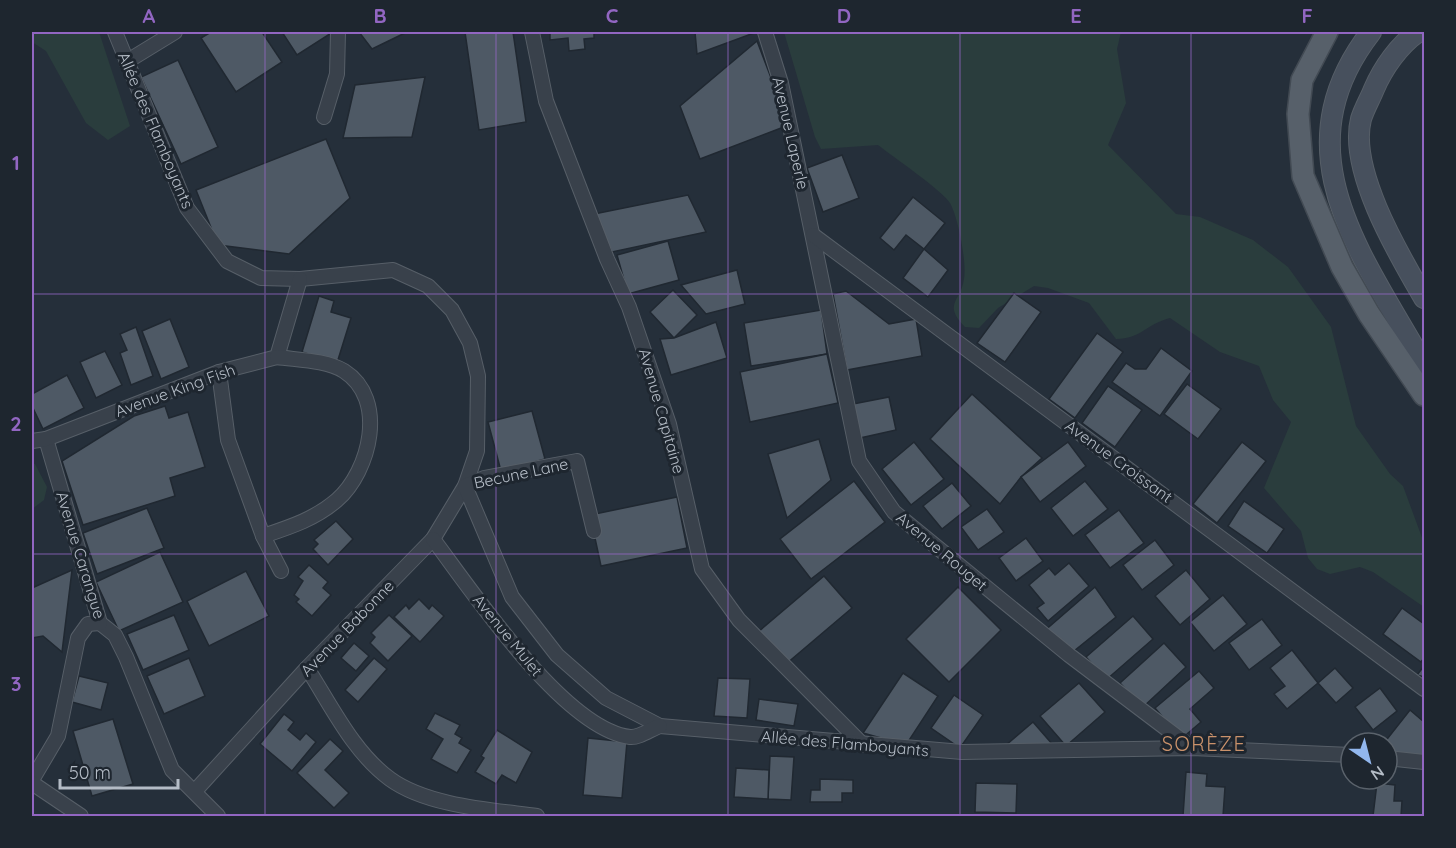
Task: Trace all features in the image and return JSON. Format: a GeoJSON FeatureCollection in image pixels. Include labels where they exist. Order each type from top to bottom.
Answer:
{"type":"FeatureCollection","features":[{"type":"Feature","properties":{"kind":"main road"},"geometry":{"type":"LineString","coordinates":[[1327,32],[1302,80],[1298,114],[1303,176],[1342,267],[1369,314],[1425,395]]}},
{"type":"Feature","properties":{"kind":"street","name":"Allée des Flamboyants"},"geometry":{"type":"LineString","coordinates":[[115,32],[187,208],[227,261],[261,278],[300,279],[393,270],[428,286],[452,310],[470,343],[478,376],[477,451]]}},
{"type":"Feature","properties":{"kind":"street"},"geometry":{"type":"LineString","coordinates":[[126,62],[175,32]]}},
{"type":"Feature","properties":{"kind":"street"},"geometry":{"type":"LineString","coordinates":[[324,117],[337,74],[338,32]]}},
{"type":"Feature","properties":{"kind":"street","name":"Avenue Capitaine"},"geometry":{"type":"LineString","coordinates":[[532,32],[546,101],[607,259],[629,307],[666,414],[702,569],[739,620],[863,745]]}},
{"type":"Feature","properties":{"kind":"street","name":"Avenue Laperle"},"geometry":{"type":"LineString","coordinates":[[765,32],[781,83],[813,235]]}},
{"type":"Feature","properties":{"kind":"street"},"geometry":{"type":"LineString","coordinates":[[1371,32],[1351,60],[1335,102],[1329,126],[1329,160],[1338,202],[1356,245],[1425,365]]}},
{"type":"Feature","properties":{"kind":"street"},"geometry":{"type":"LineString","coordinates":[[1418,32],[1381,72],[1361,120],[1361,154],[1369,186],[1390,239],[1425,298]]}},
{"type":"Feature","properties":{"kind":"street","name":"Avenue Croissant"},"geometry":{"type":"LineString","coordinates":[[813,235],[1425,689]]}},
{"type":"Feature","properties":{"kind":"street","name":"Avenue Rouget"},"geometry":{"type":"LineString","coordinates":[[813,235],[859,461],[894,512],[1069,655],[1192,748]]}},
{"type":"Feature","properties":{"kind":"street"},"geometry":{"type":"LineString","coordinates":[[263,536],[305,522],[338,498],[363,463],[372,420],[364,392],[344,371],[319,363],[277,357],[300,279]]}},
{"type":"Feature","properties":{"kind":"street","name":"Avenue King Fish"},"geometry":{"type":"LineString","coordinates":[[32,441],[46,439],[219,372],[277,357]]}},
{"type":"Feature","properties":{"kind":"street"},"geometry":{"type":"LineString","coordinates":[[219,372],[228,440],[263,536],[281,571]]}},
{"type":"Feature","properties":{"kind":"street","name":"Avenue Carangue"},"geometry":{"type":"LineString","coordinates":[[46,439],[100,623],[115,635],[126,657],[172,770],[218,816]]}},
{"type":"Feature","properties":{"kind":"street","name":"Avenue Babonne"},"geometry":{"type":"LineString","coordinates":[[195,791],[307,668],[433,539],[465,486],[477,451]]}},
{"type":"Feature","properties":{"kind":"street","name":"Becune Lane"},"geometry":{"type":"LineString","coordinates":[[465,486],[484,478],[577,461],[594,531]]}},
{"type":"Feature","properties":{"kind":"street","name":"Allée des Flamboyants"},"geometry":{"type":"LineString","coordinates":[[465,486],[512,597],[557,655],[606,698],[660,726],[962,752],[1192,748],[1339,754]]}},
{"type":"Feature","properties":{"kind":"street","name":"Avenue Mulet"},"geometry":{"type":"LineString","coordinates":[[433,539],[526,662],[585,717],[608,731],[632,737],[660,726]]}},
{"type":"Feature","properties":{"kind":"street"},"geometry":{"type":"LineString","coordinates":[[81,816],[32,782],[58,736],[78,639],[88,624],[100,623]]}},
{"type":"Feature","properties":{"kind":"street"},"geometry":{"type":"LineString","coordinates":[[307,668],[359,748],[390,779],[442,803],[537,816]]}},
{"type":"Feature","properties":{"kind":"street"},"geometry":{"type":"LineString","coordinates":[[1399,759],[1425,762]]}},
{"type":"Feature","properties":{"kind":"shaded area"},"geometry":{"type":"Polygon","coordinates":[[[32,32],[99,32],[130,126],[108,140],[86,123],[46,51],[32,42],[32,32]]]}},
{"type":"Feature","properties":{"kind":"shaded area"},"geometry":{"type":"Polygon","coordinates":[[[784,32],[1121,32],[1117,49],[1126,103],[1108,145],[1176,214],[1200,217],[1253,240],[1288,267],[1331,327],[1356,426],[1390,474],[1403,486],[1424,543],[1424,607],[1373,572],[1360,567],[1330,574],[1317,569],[1308,558],[1301,531],[1264,488],[1291,422],[1273,400],[1259,366],[1220,352],[1170,318],[1132,337],[1116,339],[1089,303],[1048,288],[1034,286],[998,308],[979,328],[965,327],[958,319],[954,307],[962,287],[965,271],[961,240],[950,203],[928,182],[878,145],[821,149],[815,137],[784,32]]]}},
{"type":"Feature","properties":{"kind":"shaded area"},"geometry":{"type":"Polygon","coordinates":[[[32,464],[35,464],[47,487],[44,500],[32,509],[32,464]]]}},
{"type":"Feature","properties":{"kind":"building"},"geometry":{"type":"Polygon","coordinates":[[[211,32],[262,32],[282,62],[236,92],[201,38],[211,32]]]}},
{"type":"Feature","properties":{"kind":"building"},"geometry":{"type":"Polygon","coordinates":[[[282,32],[333,32],[297,55],[282,32]]]}},
{"type":"Feature","properties":{"kind":"building"},"geometry":{"type":"Polygon","coordinates":[[[359,32],[407,32],[372,49],[359,32]]]}},
{"type":"Feature","properties":{"kind":"building"},"geometry":{"type":"Polygon","coordinates":[[[465,32],[513,32],[526,122],[479,130],[465,32]]]}},
{"type":"Feature","properties":{"kind":"building"},"geometry":{"type":"Polygon","coordinates":[[[550,32],[594,32],[594,38],[584,39],[585,49],[569,51],[568,38],[550,40],[550,32]]]}},
{"type":"Feature","properties":{"kind":"building"},"geometry":{"type":"Polygon","coordinates":[[[695,32],[753,32],[754,33],[697,54],[695,32]]]}},
{"type":"Feature","properties":{"kind":"building"},"geometry":{"type":"Polygon","coordinates":[[[757,41],[789,125],[700,159],[680,106],[757,41]]]}},
{"type":"Feature","properties":{"kind":"building"},"geometry":{"type":"Polygon","coordinates":[[[178,60],[218,147],[181,164],[141,77],[178,60]]]}},
{"type":"Feature","properties":{"kind":"building"},"geometry":{"type":"Polygon","coordinates":[[[425,77],[412,137],[343,138],[355,85],[425,77]]]}},
{"type":"Feature","properties":{"kind":"building"},"geometry":{"type":"Polygon","coordinates":[[[326,139],[350,198],[289,254],[218,245],[196,190],[326,139]]]}},
{"type":"Feature","properties":{"kind":"building"},"geometry":{"type":"Polygon","coordinates":[[[842,155],[859,198],[823,212],[807,168],[842,155]]]}},
{"type":"Feature","properties":{"kind":"building"},"geometry":{"type":"Polygon","coordinates":[[[688,195],[706,232],[612,252],[594,214],[688,195]]]}},
{"type":"Feature","properties":{"kind":"building"},"geometry":{"type":"Polygon","coordinates":[[[913,197],[945,223],[924,249],[906,235],[894,250],[880,238],[913,197]]]}},
{"type":"Feature","properties":{"kind":"building"},"geometry":{"type":"Polygon","coordinates":[[[668,241],[679,280],[628,294],[617,255],[668,241]]]}},
{"type":"Feature","properties":{"kind":"building"},"geometry":{"type":"Polygon","coordinates":[[[924,249],[948,270],[928,297],[903,278],[924,249]]]}},
{"type":"Feature","properties":{"kind":"building"},"geometry":{"type":"Polygon","coordinates":[[[737,270],[745,304],[706,314],[681,285],[737,270]]]}},
{"type":"Feature","properties":{"kind":"building"},"geometry":{"type":"Polygon","coordinates":[[[673,290],[697,315],[674,338],[650,312],[673,290]]]}},
{"type":"Feature","properties":{"kind":"building"},"geometry":{"type":"Polygon","coordinates":[[[846,291],[889,324],[916,319],[922,356],[847,370],[833,294],[846,291]]]}},
{"type":"Feature","properties":{"kind":"building"},"geometry":{"type":"Polygon","coordinates":[[[1014,293],[1041,312],[1005,362],[977,343],[1014,293]]]}},
{"type":"Feature","properties":{"kind":"building"},"geometry":{"type":"Polygon","coordinates":[[[319,296],[334,301],[331,312],[351,318],[337,363],[302,352],[319,296]]]}},
{"type":"Feature","properties":{"kind":"building"},"geometry":{"type":"Polygon","coordinates":[[[821,310],[827,354],[751,366],[744,323],[821,310]]]}},
{"type":"Feature","properties":{"kind":"building"},"geometry":{"type":"Polygon","coordinates":[[[170,319],[189,367],[161,379],[142,331],[170,319]]]}},
{"type":"Feature","properties":{"kind":"building"},"geometry":{"type":"Polygon","coordinates":[[[716,322],[727,358],[671,375],[660,339],[674,338],[716,322]]]}},
{"type":"Feature","properties":{"kind":"building"},"geometry":{"type":"Polygon","coordinates":[[[136,327],[153,376],[131,385],[120,353],[127,350],[120,334],[136,327]]]}},
{"type":"Feature","properties":{"kind":"building"},"geometry":{"type":"Polygon","coordinates":[[[1097,333],[1123,352],[1075,418],[1049,399],[1097,333]]]}},
{"type":"Feature","properties":{"kind":"building"},"geometry":{"type":"Polygon","coordinates":[[[1161,348],[1192,371],[1160,416],[1112,382],[1126,363],[1135,369],[1146,369],[1161,348]]]}},
{"type":"Feature","properties":{"kind":"building"},"geometry":{"type":"Polygon","coordinates":[[[105,351],[122,385],[96,398],[80,362],[105,351]]]}},
{"type":"Feature","properties":{"kind":"building"},"geometry":{"type":"Polygon","coordinates":[[[827,354],[838,403],[750,422],[740,372],[827,354]]]}},
{"type":"Feature","properties":{"kind":"building"},"geometry":{"type":"Polygon","coordinates":[[[67,375],[84,408],[43,429],[32,406],[32,394],[67,375]]]}},
{"type":"Feature","properties":{"kind":"building"},"geometry":{"type":"Polygon","coordinates":[[[1187,384],[1221,409],[1198,439],[1164,414],[1187,384]]]}},
{"type":"Feature","properties":{"kind":"building"},"geometry":{"type":"Polygon","coordinates":[[[1108,386],[1142,410],[1115,447],[1082,423],[1108,386]]]}},
{"type":"Feature","properties":{"kind":"building"},"geometry":{"type":"Polygon","coordinates":[[[972,394],[1042,458],[1021,477],[1000,504],[930,439],[972,394]]]}},
{"type":"Feature","properties":{"kind":"building"},"geometry":{"type":"Polygon","coordinates":[[[889,397],[896,430],[860,438],[853,404],[889,397]]]}},
{"type":"Feature","properties":{"kind":"building"},"geometry":{"type":"Polygon","coordinates":[[[165,406],[169,418],[188,412],[205,467],[170,478],[175,496],[83,525],[62,461],[134,416],[165,406]]]}},
{"type":"Feature","properties":{"kind":"building"},"geometry":{"type":"Polygon","coordinates":[[[532,411],[545,459],[501,471],[488,422],[532,411]]]}},
{"type":"Feature","properties":{"kind":"building"},"geometry":{"type":"Polygon","coordinates":[[[819,439],[831,480],[787,518],[768,454],[819,439]]]}},
{"type":"Feature","properties":{"kind":"building"},"geometry":{"type":"Polygon","coordinates":[[[914,442],[944,479],[911,505],[882,469],[914,442]]]}},
{"type":"Feature","properties":{"kind":"building"},"geometry":{"type":"Polygon","coordinates":[[[1068,442],[1086,466],[1040,502],[1021,477],[1068,442]]]}},
{"type":"Feature","properties":{"kind":"building"},"geometry":{"type":"Polygon","coordinates":[[[1242,442],[1266,461],[1217,523],[1193,504],[1242,442]]]}},
{"type":"Feature","properties":{"kind":"building"},"geometry":{"type":"Polygon","coordinates":[[[854,481],[885,522],[811,579],[780,539],[854,481]]]}},
{"type":"Feature","properties":{"kind":"building"},"geometry":{"type":"Polygon","coordinates":[[[1085,481],[1108,509],[1073,536],[1051,508],[1085,481]]]}},
{"type":"Feature","properties":{"kind":"building"},"geometry":{"type":"Polygon","coordinates":[[[952,483],[971,506],[942,529],[923,506],[952,483]]]}},
{"type":"Feature","properties":{"kind":"building"},"geometry":{"type":"Polygon","coordinates":[[[677,497],[687,548],[601,566],[590,515],[677,497]]]}},
{"type":"Feature","properties":{"kind":"building"},"geometry":{"type":"Polygon","coordinates":[[[1244,501],[1284,529],[1267,553],[1228,526],[1244,501]]]}},
{"type":"Feature","properties":{"kind":"building"},"geometry":{"type":"Polygon","coordinates":[[[147,508],[164,548],[97,574],[83,533],[147,508]]]}},
{"type":"Feature","properties":{"kind":"building"},"geometry":{"type":"Polygon","coordinates":[[[987,509],[1004,532],[978,550],[961,527],[987,509]]]}},
{"type":"Feature","properties":{"kind":"building"},"geometry":{"type":"Polygon","coordinates":[[[1119,510],[1144,543],[1110,568],[1085,535],[1119,510]]]}},
{"type":"Feature","properties":{"kind":"building"},"geometry":{"type":"Polygon","coordinates":[[[336,521],[353,539],[328,565],[313,549],[318,544],[314,540],[336,521]]]}},
{"type":"Feature","properties":{"kind":"building"},"geometry":{"type":"Polygon","coordinates":[[[1026,538],[1043,561],[1016,581],[999,558],[1026,538]]]}},
{"type":"Feature","properties":{"kind":"building"},"geometry":{"type":"Polygon","coordinates":[[[1155,540],[1174,565],[1142,590],[1123,565],[1155,540]]]}},
{"type":"Feature","properties":{"kind":"building"},"geometry":{"type":"Polygon","coordinates":[[[160,552],[183,602],[119,631],[96,582],[160,552]]]}},
{"type":"Feature","properties":{"kind":"building"},"geometry":{"type":"Polygon","coordinates":[[[1069,563],[1089,586],[1048,621],[1037,608],[1044,603],[1029,585],[1049,568],[1055,575],[1069,563]]]}},
{"type":"Feature","properties":{"kind":"building"},"geometry":{"type":"Polygon","coordinates":[[[309,565],[328,582],[323,588],[331,595],[312,616],[296,602],[299,599],[294,595],[303,581],[298,577],[309,565]]]}},
{"type":"Feature","properties":{"kind":"building"},"geometry":{"type":"Polygon","coordinates":[[[72,570],[62,652],[43,636],[32,638],[32,588],[72,570]]]}},
{"type":"Feature","properties":{"kind":"building"},"geometry":{"type":"Polygon","coordinates":[[[1186,570],[1210,599],[1180,625],[1155,596],[1186,570]]]}},
{"type":"Feature","properties":{"kind":"building"},"geometry":{"type":"Polygon","coordinates":[[[246,571],[269,616],[209,646],[187,601],[246,571]]]}},
{"type":"Feature","properties":{"kind":"building"},"geometry":{"type":"Polygon","coordinates":[[[824,576],[852,608],[786,664],[758,632],[824,576]]]}},
{"type":"Feature","properties":{"kind":"building"},"geometry":{"type":"Polygon","coordinates":[[[958,587],[1001,630],[949,682],[906,639],[958,587]]]}},
{"type":"Feature","properties":{"kind":"building"},"geometry":{"type":"Polygon","coordinates":[[[1095,587],[1116,617],[1069,655],[1042,633],[1095,587]]]}},
{"type":"Feature","properties":{"kind":"building"},"geometry":{"type":"Polygon","coordinates":[[[1223,595],[1247,624],[1214,651],[1190,622],[1223,595]]]}},
{"type":"Feature","properties":{"kind":"building"},"geometry":{"type":"Polygon","coordinates":[[[419,599],[429,609],[432,605],[444,616],[420,642],[394,617],[406,605],[409,609],[419,599]]]}},
{"type":"Feature","properties":{"kind":"building"},"geometry":{"type":"Polygon","coordinates":[[[1402,608],[1424,624],[1424,658],[1421,662],[1383,634],[1402,608]]]}},
{"type":"Feature","properties":{"kind":"building"},"geometry":{"type":"Polygon","coordinates":[[[174,615],[189,650],[143,670],[127,634],[174,615]]]}},
{"type":"Feature","properties":{"kind":"building"},"geometry":{"type":"Polygon","coordinates":[[[389,615],[412,636],[388,661],[370,643],[375,637],[371,633],[389,615]]]}},
{"type":"Feature","properties":{"kind":"building"},"geometry":{"type":"Polygon","coordinates":[[[1133,616],[1153,639],[1106,680],[1086,657],[1133,616]]]}},
{"type":"Feature","properties":{"kind":"building"},"geometry":{"type":"Polygon","coordinates":[[[1262,619],[1282,645],[1249,670],[1229,643],[1262,619]]]}},
{"type":"Feature","properties":{"kind":"building"},"geometry":{"type":"Polygon","coordinates":[[[354,643],[369,656],[356,671],[341,658],[354,643]]]}},
{"type":"Feature","properties":{"kind":"building"},"geometry":{"type":"Polygon","coordinates":[[[1164,643],[1186,667],[1142,708],[1120,683],[1164,643]]]}},
{"type":"Feature","properties":{"kind":"building"},"geometry":{"type":"Polygon","coordinates":[[[1292,650],[1318,683],[1287,709],[1274,694],[1285,686],[1270,668],[1292,650]]]}},
{"type":"Feature","properties":{"kind":"building"},"geometry":{"type":"Polygon","coordinates":[[[189,658],[205,696],[164,714],[147,676],[189,658]]]}},
{"type":"Feature","properties":{"kind":"building"},"geometry":{"type":"Polygon","coordinates":[[[374,658],[387,669],[358,702],[345,690],[374,658]]]}},
{"type":"Feature","properties":{"kind":"building"},"geometry":{"type":"Polygon","coordinates":[[[1424,666],[1424,677],[1417,675],[1424,666]]]}},
{"type":"Feature","properties":{"kind":"building"},"geometry":{"type":"Polygon","coordinates":[[[1335,668],[1353,688],[1336,703],[1318,683],[1335,668]]]}},
{"type":"Feature","properties":{"kind":"building"},"geometry":{"type":"Polygon","coordinates":[[[1199,671],[1214,688],[1190,709],[1201,722],[1181,739],[1155,708],[1199,671]]]}},
{"type":"Feature","properties":{"kind":"building"},"geometry":{"type":"Polygon","coordinates":[[[903,673],[938,696],[906,745],[863,733],[903,673]]]}},
{"type":"Feature","properties":{"kind":"building"},"geometry":{"type":"Polygon","coordinates":[[[79,676],[108,683],[101,710],[72,702],[79,676]]]}},
{"type":"Feature","properties":{"kind":"building"},"geometry":{"type":"Polygon","coordinates":[[[718,678],[750,679],[747,718],[714,716],[718,678]]]}},
{"type":"Feature","properties":{"kind":"building"},"geometry":{"type":"Polygon","coordinates":[[[1079,683],[1105,712],[1066,746],[1040,716],[1079,683]]]}},
{"type":"Feature","properties":{"kind":"building"},"geometry":{"type":"Polygon","coordinates":[[[1380,688],[1397,711],[1373,730],[1355,707],[1380,688]]]}},
{"type":"Feature","properties":{"kind":"building"},"geometry":{"type":"Polygon","coordinates":[[[954,695],[983,715],[960,748],[931,728],[954,695]]]}},
{"type":"Feature","properties":{"kind":"building"},"geometry":{"type":"Polygon","coordinates":[[[759,699],[798,704],[794,726],[756,720],[759,699]]]}},
{"type":"Feature","properties":{"kind":"building"},"geometry":{"type":"Polygon","coordinates":[[[1410,710],[1424,722],[1424,755],[1399,755],[1399,731],[1393,731],[1410,710]]]}},
{"type":"Feature","properties":{"kind":"building"},"geometry":{"type":"Polygon","coordinates":[[[435,713],[460,725],[455,734],[462,738],[459,743],[471,750],[457,773],[431,759],[443,739],[426,729],[435,713]]]}},
{"type":"Feature","properties":{"kind":"building"},"geometry":{"type":"Polygon","coordinates":[[[284,714],[294,722],[288,730],[300,740],[306,733],[316,742],[292,771],[260,744],[284,714]]]}},
{"type":"Feature","properties":{"kind":"building"},"geometry":{"type":"Polygon","coordinates":[[[113,719],[133,784],[92,796],[73,731],[113,719]]]}},
{"type":"Feature","properties":{"kind":"building"},"geometry":{"type":"Polygon","coordinates":[[[1033,722],[1053,745],[1005,746],[1033,722]]]}},
{"type":"Feature","properties":{"kind":"building"},"geometry":{"type":"Polygon","coordinates":[[[497,730],[532,752],[516,783],[502,775],[496,784],[475,772],[484,758],[481,756],[497,730]]]}},
{"type":"Feature","properties":{"kind":"building"},"geometry":{"type":"Polygon","coordinates":[[[588,738],[627,742],[622,798],[583,795],[588,738]]]}},
{"type":"Feature","properties":{"kind":"building"},"geometry":{"type":"Polygon","coordinates":[[[330,739],[343,751],[325,770],[349,793],[334,808],[297,773],[330,739]]]}},
{"type":"Feature","properties":{"kind":"building"},"geometry":{"type":"Polygon","coordinates":[[[770,756],[794,757],[791,800],[768,799],[770,756]]]}},
{"type":"Feature","properties":{"kind":"building"},"geometry":{"type":"Polygon","coordinates":[[[736,768],[769,770],[768,799],[734,797],[736,768]]]}},
{"type":"Feature","properties":{"kind":"building"},"geometry":{"type":"Polygon","coordinates":[[[1186,772],[1207,774],[1206,786],[1225,787],[1223,816],[1183,816],[1186,772]]]}},
{"type":"Feature","properties":{"kind":"building"},"geometry":{"type":"Polygon","coordinates":[[[820,779],[853,780],[853,793],[842,793],[842,802],[810,802],[811,790],[820,790],[820,779]]]}},
{"type":"Feature","properties":{"kind":"building"},"geometry":{"type":"Polygon","coordinates":[[[976,783],[1017,784],[1016,813],[975,812],[976,783]]]}},
{"type":"Feature","properties":{"kind":"building"},"geometry":{"type":"Polygon","coordinates":[[[1376,791],[1395,791],[1394,801],[1402,801],[1401,816],[1373,816],[1376,791]]]}},
{"type":"Feature","properties":{"kind":"district","name":"SORÈZE"},"geometry":{"type":"Point","coordinates":[1204,743]}}]}
